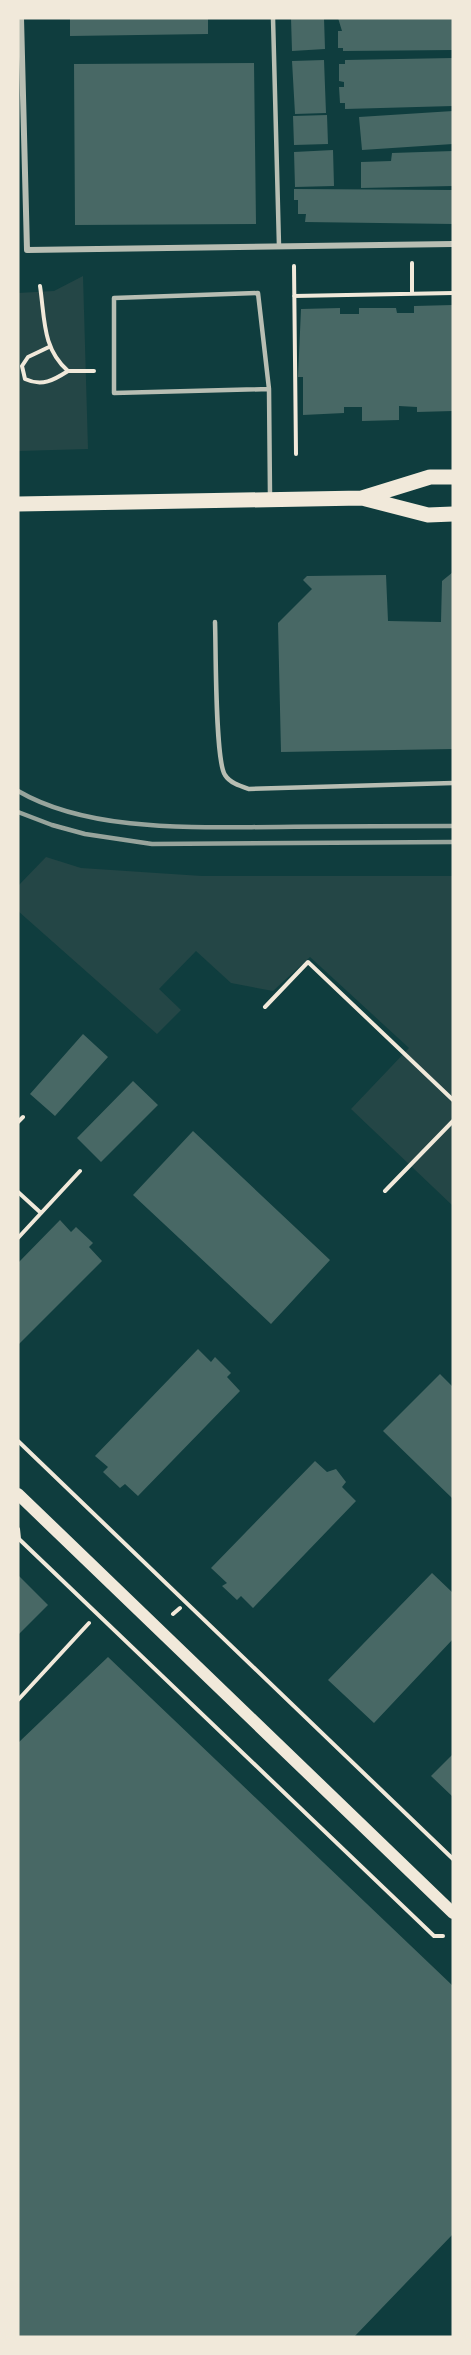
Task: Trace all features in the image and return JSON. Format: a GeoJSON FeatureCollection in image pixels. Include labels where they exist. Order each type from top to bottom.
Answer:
{"type":"FeatureCollection","features":[{"type":"Feature","properties":{"kind":"main road"},"geometry":{"type":"LineString","coordinates":[[362,498],[430,477],[453,477]]}},
{"type":"Feature","properties":{"kind":"main road"},"geometry":{"type":"LineString","coordinates":[[18,504],[362,498],[429,515],[453,514]]}},
{"type":"Feature","properties":{"kind":"main road"},"geometry":{"type":"LineString","coordinates":[[18,1494],[453,1913]]}},
{"type":"Feature","properties":{"kind":"street"},"geometry":{"type":"LineString","coordinates":[[21,18],[27,250],[453,244]]}},
{"type":"Feature","properties":{"kind":"lane"},"geometry":{"type":"LineString","coordinates":[[273,18],[279,246]]}},
{"type":"Feature","properties":{"kind":"lane"},"geometry":{"type":"LineString","coordinates":[[268,389],[114,393],[114,298],[258,293],[268,389],[271,500]]}},
{"type":"Feature","properties":{"kind":"lane"},"geometry":{"type":"LineString","coordinates":[[215,622],[219,750],[225,776],[234,784],[249,789],[453,783]]}},
{"type":"Feature","properties":{"kind":"path"},"geometry":{"type":"LineString","coordinates":[[411,259],[412,294]]}},
{"type":"Feature","properties":{"kind":"path"},"geometry":{"type":"LineString","coordinates":[[294,261],[296,454]]}},
{"type":"Feature","properties":{"kind":"path"},"geometry":{"type":"LineString","coordinates":[[40,286],[49,346],[55,359],[68,371]]}},
{"type":"Feature","properties":{"kind":"path"},"geometry":{"type":"LineString","coordinates":[[294,296],[453,293]]}},
{"type":"Feature","properties":{"kind":"path"},"geometry":{"type":"LineString","coordinates":[[49,346],[28,357],[22,366],[26,379],[35,384],[52,382],[68,371],[114,371]]}},
{"type":"Feature","properties":{"kind":"path"},"geometry":{"type":"LineString","coordinates":[[265,1007],[308,962],[453,1100]]}},
{"type":"Feature","properties":{"kind":"path"},"geometry":{"type":"LineString","coordinates":[[18,1122],[23,1117]]}},
{"type":"Feature","properties":{"kind":"path"},"geometry":{"type":"LineString","coordinates":[[385,1191],[453,1121]]}},
{"type":"Feature","properties":{"kind":"path"},"geometry":{"type":"LineString","coordinates":[[18,1238],[80,1171]]}},
{"type":"Feature","properties":{"kind":"path"},"geometry":{"type":"LineString","coordinates":[[18,1192],[41,1213]]}},
{"type":"Feature","properties":{"kind":"path"},"geometry":{"type":"LineString","coordinates":[[18,1441],[453,1859]]}},
{"type":"Feature","properties":{"kind":"path"},"geometry":{"type":"LineString","coordinates":[[18,1529],[19,1539],[434,1936],[453,1935]]}},
{"type":"Feature","properties":{"kind":"path"},"geometry":{"type":"LineString","coordinates":[[18,1700],[89,1623]]}},
{"type":"Feature","properties":{"kind":"shaded area"},"geometry":{"type":"Polygon","coordinates":[[[83,276],[88,449],[18,451],[18,293],[54,291],[83,276]]]}},
{"type":"Feature","properties":{"kind":"shaded area"},"geometry":{"type":"Polygon","coordinates":[[[46,857],[81,868],[202,876],[453,876],[453,1206],[351,1109],[409,1048],[310,957],[273,991],[231,983],[196,951],[159,989],[181,1010],[157,1034],[18,911],[18,886],[46,857]]]}},
{"type":"Feature","properties":{"kind":"building"},"geometry":{"type":"Polygon","coordinates":[[[70,18],[208,18],[208,34],[70,36],[70,18]]]}},
{"type":"Feature","properties":{"kind":"building"},"geometry":{"type":"Polygon","coordinates":[[[291,18],[324,18],[325,49],[292,51],[291,18]]]}},
{"type":"Feature","properties":{"kind":"building"},"geometry":{"type":"Polygon","coordinates":[[[338,18],[453,18],[453,50],[343,51],[343,48],[338,48],[338,31],[342,31],[338,18]]]}},
{"type":"Feature","properties":{"kind":"building"},"geometry":{"type":"Polygon","coordinates":[[[453,58],[453,106],[345,109],[345,103],[340,103],[339,87],[344,87],[344,82],[339,81],[339,64],[345,64],[345,60],[453,58]]]}},
{"type":"Feature","properties":{"kind":"building"},"geometry":{"type":"Polygon","coordinates":[[[324,60],[326,113],[295,114],[292,61],[324,60]]]}},
{"type":"Feature","properties":{"kind":"building"},"geometry":{"type":"Polygon","coordinates":[[[254,63],[256,224],[75,225],[74,64],[254,63]]]}},
{"type":"Feature","properties":{"kind":"building"},"geometry":{"type":"Polygon","coordinates":[[[453,111],[453,144],[362,150],[359,117],[453,111]]]}},
{"type":"Feature","properties":{"kind":"building"},"geometry":{"type":"Polygon","coordinates":[[[327,115],[328,144],[294,145],[293,116],[327,115]]]}},
{"type":"Feature","properties":{"kind":"building"},"geometry":{"type":"Polygon","coordinates":[[[333,150],[334,186],[295,187],[294,152],[333,150]]]}},
{"type":"Feature","properties":{"kind":"building"},"geometry":{"type":"Polygon","coordinates":[[[453,151],[453,186],[361,188],[361,162],[391,161],[392,153],[453,151]]]}},
{"type":"Feature","properties":{"kind":"building"},"geometry":{"type":"Polygon","coordinates":[[[294,189],[453,190],[453,224],[305,222],[306,214],[298,214],[298,200],[294,200],[294,189]]]}},
{"type":"Feature","properties":{"kind":"building"},"geometry":{"type":"Polygon","coordinates":[[[453,305],[453,411],[417,412],[417,407],[399,406],[399,420],[362,421],[362,407],[344,407],[344,413],[303,415],[303,377],[298,377],[301,309],[340,308],[340,314],[359,314],[359,308],[396,308],[397,313],[414,313],[414,306],[453,305]]]}},
{"type":"Feature","properties":{"kind":"building"},"geometry":{"type":"Polygon","coordinates":[[[453,572],[453,749],[281,752],[278,623],[312,589],[303,580],[307,576],[386,575],[388,621],[441,622],[442,581],[453,572]]]}},
{"type":"Feature","properties":{"kind":"building"},"geometry":{"type":"Polygon","coordinates":[[[83,1034],[108,1057],[55,1116],[30,1094],[83,1034]]]}},
{"type":"Feature","properties":{"kind":"building"},"geometry":{"type":"Polygon","coordinates":[[[133,1081],[158,1105],[101,1162],[77,1138],[133,1081]]]}},
{"type":"Feature","properties":{"kind":"building"},"geometry":{"type":"Polygon","coordinates":[[[193,1131],[330,1260],[271,1324],[133,1195],[193,1131]]]}},
{"type":"Feature","properties":{"kind":"building"},"geometry":{"type":"Polygon","coordinates":[[[60,1220],[71,1232],[76,1227],[93,1243],[89,1247],[102,1261],[18,1345],[18,1263],[60,1220]]]}},
{"type":"Feature","properties":{"kind":"building"},"geometry":{"type":"Polygon","coordinates":[[[198,1349],[211,1362],[215,1357],[231,1373],[227,1377],[240,1391],[138,1496],[125,1484],[120,1488],[103,1472],[108,1467],[95,1456],[198,1349]]]}},
{"type":"Feature","properties":{"kind":"building"},"geometry":{"type":"Polygon","coordinates":[[[440,1374],[453,1387],[453,1499],[383,1431],[440,1374]]]}},
{"type":"Feature","properties":{"kind":"building"},"geometry":{"type":"Polygon","coordinates":[[[315,1461],[327,1472],[336,1469],[346,1482],[342,1487],[356,1501],[253,1608],[241,1596],[237,1600],[222,1586],[227,1583],[211,1568],[315,1461]]]}},
{"type":"Feature","properties":{"kind":"building"},"geometry":{"type":"Polygon","coordinates":[[[432,1573],[453,1593],[453,1639],[374,1723],[328,1680],[432,1573]]]}},
{"type":"Feature","properties":{"kind":"building"},"geometry":{"type":"Polygon","coordinates":[[[18,1575],[48,1605],[18,1635],[18,1575]]]}},
{"type":"Feature","properties":{"kind":"building"},"geometry":{"type":"Polygon","coordinates":[[[108,1657],[453,1986],[453,2234],[354,2337],[18,2337],[18,1743],[108,1657]]]}},
{"type":"Feature","properties":{"kind":"building"},"geometry":{"type":"Polygon","coordinates":[[[453,1754],[453,1797],[431,1776],[453,1754]]]}},
{"type":"Feature","properties":{"kind":"railway"},"geometry":{"type":"LineString","coordinates":[[18,791],[47,805],[78,814],[145,825],[180,827],[453,826]]}},
{"type":"Feature","properties":{"kind":"railway"},"geometry":{"type":"LineString","coordinates":[[18,812],[85,834],[152,844],[453,842]]}}]}
